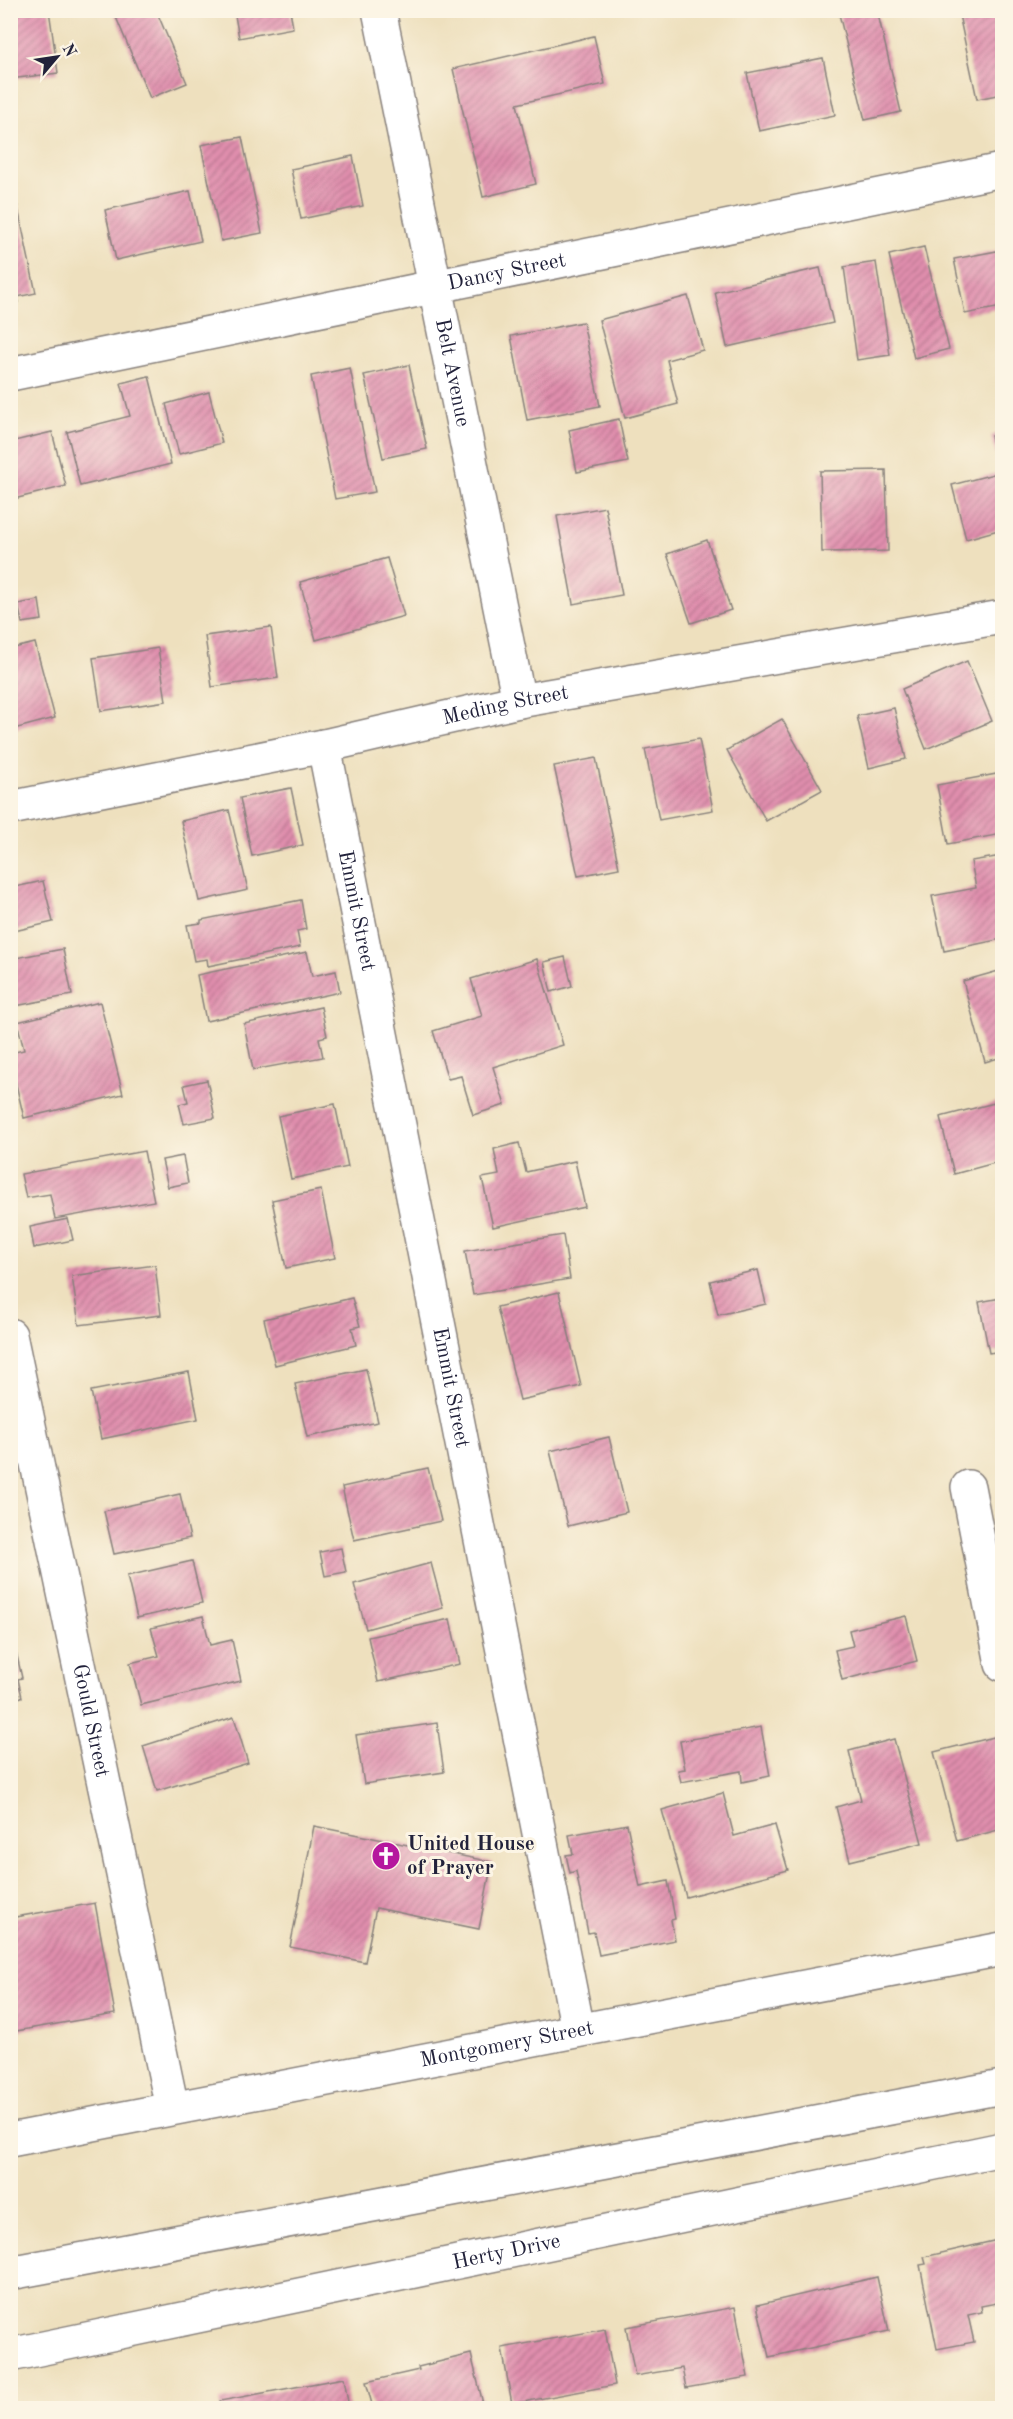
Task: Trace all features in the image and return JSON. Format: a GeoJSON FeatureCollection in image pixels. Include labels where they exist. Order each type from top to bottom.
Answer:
{"type":"FeatureCollection","features":[{"type":"Feature","properties":{"kind":"street","name":"Belt Avenue"},"geometry":{"type":"LineString","coordinates":[[379,10],[519,701]]}},
{"type":"Feature","properties":{"kind":"street","name":"Dancy Street"},"geometry":{"type":"LineString","coordinates":[[10,374],[1002,170]]}},
{"type":"Feature","properties":{"kind":"street","name":"Meding Street"},"geometry":{"type":"LineString","coordinates":[[10,808],[324,746],[519,701],[1002,617]]}},
{"type":"Feature","properties":{"kind":"street","name":"Emmit Street"},"geometry":{"type":"LineString","coordinates":[[324,746],[578,2030]]}},
{"type":"Feature","properties":{"kind":"street","name":"Gould Street"},"geometry":{"type":"LineString","coordinates":[[10,1335],[172,2108]]}},
{"type":"Feature","properties":{"kind":"street"},"geometry":{"type":"LineString","coordinates":[[968,1487],[1002,1664]]}},
{"type":"Feature","properties":{"kind":"street","name":"Montgomery Street"},"geometry":{"type":"LineString","coordinates":[[10,2140],[1002,1949]]}},
{"type":"Feature","properties":{"kind":"street"},"geometry":{"type":"LineString","coordinates":[[10,2273],[1002,2087]]}},
{"type":"Feature","properties":{"kind":"street","name":"Herty Drive"},"geometry":{"type":"LineString","coordinates":[[10,2355],[1002,2149]]}},
{"type":"Feature","properties":{"kind":"building"},"geometry":{"type":"Polygon","coordinates":[[[10,10],[49,10],[58,73],[10,79],[10,10]]]}},
{"type":"Feature","properties":{"kind":"building"},"geometry":{"type":"Polygon","coordinates":[[[113,10],[156,10],[187,83],[150,98],[113,10]]]}},
{"type":"Feature","properties":{"kind":"building"},"geometry":{"type":"Polygon","coordinates":[[[234,10],[290,10],[293,28],[239,38],[234,10]]]}},
{"type":"Feature","properties":{"kind":"building"},"geometry":{"type":"Polygon","coordinates":[[[838,10],[877,10],[901,112],[865,120],[838,10]]]}},
{"type":"Feature","properties":{"kind":"building"},"geometry":{"type":"Polygon","coordinates":[[[958,10],[996,10],[1002,39],[1002,94],[977,99],[958,10]]]}},
{"type":"Feature","properties":{"kind":"building"},"geometry":{"type":"Polygon","coordinates":[[[594,36],[605,84],[517,104],[536,184],[483,197],[453,69],[594,36]]]}},
{"type":"Feature","properties":{"kind":"building"},"geometry":{"type":"Polygon","coordinates":[[[823,58],[835,115],[759,131],[747,73],[823,58]]]}},
{"type":"Feature","properties":{"kind":"building"},"geometry":{"type":"Polygon","coordinates":[[[242,137],[262,233],[221,241],[201,145],[242,137]]]}},
{"type":"Feature","properties":{"kind":"building"},"geometry":{"type":"Polygon","coordinates":[[[353,156],[363,206],[301,219],[291,169],[353,156]]]}},
{"type":"Feature","properties":{"kind":"building"},"geometry":{"type":"Polygon","coordinates":[[[10,171],[36,293],[17,297],[18,302],[10,304],[10,171]]]}},
{"type":"Feature","properties":{"kind":"building"},"geometry":{"type":"Polygon","coordinates":[[[190,191],[201,241],[116,260],[105,210],[190,191]]]}},
{"type":"Feature","properties":{"kind":"building"},"geometry":{"type":"Polygon","coordinates":[[[924,247],[949,349],[914,358],[889,255],[924,247]]]}},
{"type":"Feature","properties":{"kind":"building"},"geometry":{"type":"Polygon","coordinates":[[[1002,250],[1002,307],[965,314],[954,259],[1002,250]]]}},
{"type":"Feature","properties":{"kind":"building"},"geometry":{"type":"Polygon","coordinates":[[[876,262],[890,355],[857,360],[844,267],[876,262]]]}},
{"type":"Feature","properties":{"kind":"building"},"geometry":{"type":"Polygon","coordinates":[[[820,268],[833,323],[727,347],[715,292],[820,268]]]}},
{"type":"Feature","properties":{"kind":"building"},"geometry":{"type":"Polygon","coordinates":[[[688,296],[703,350],[667,360],[678,404],[625,418],[599,320],[688,296]]]}},
{"type":"Feature","properties":{"kind":"building"},"geometry":{"type":"Polygon","coordinates":[[[583,322],[600,406],[527,420],[511,336],[583,322]]]}},
{"type":"Feature","properties":{"kind":"building"},"geometry":{"type":"Polygon","coordinates":[[[409,365],[427,449],[383,458],[364,375],[409,365]]]}},
{"type":"Feature","properties":{"kind":"building"},"geometry":{"type":"Polygon","coordinates":[[[350,368],[375,492],[335,499],[311,376],[350,368]]]}},
{"type":"Feature","properties":{"kind":"building"},"geometry":{"type":"Polygon","coordinates":[[[149,376],[171,464],[80,486],[67,432],[130,416],[121,383],[149,376]]]}},
{"type":"Feature","properties":{"kind":"building"},"geometry":{"type":"Polygon","coordinates":[[[209,392],[222,443],[179,454],[166,404],[209,392]]]}},
{"type":"Feature","properties":{"kind":"building"},"geometry":{"type":"Polygon","coordinates":[[[619,419],[628,462],[577,472],[569,430],[619,419]]]}},
{"type":"Feature","properties":{"kind":"building"},"geometry":{"type":"Polygon","coordinates":[[[52,432],[66,486],[10,500],[10,442],[52,432]]]}},
{"type":"Feature","properties":{"kind":"building"},"geometry":{"type":"Polygon","coordinates":[[[1002,432],[1002,529],[966,539],[952,485],[1001,472],[991,436],[1002,432]]]}},
{"type":"Feature","properties":{"kind":"building"},"geometry":{"type":"Polygon","coordinates":[[[886,470],[888,551],[822,552],[820,471],[886,470]]]}},
{"type":"Feature","properties":{"kind":"building"},"geometry":{"type":"Polygon","coordinates":[[[605,507],[622,595],[573,604],[557,516],[605,507]]]}},
{"type":"Feature","properties":{"kind":"building"},"geometry":{"type":"Polygon","coordinates":[[[707,540],[731,610],[691,623],[667,554],[707,540]]]}},
{"type":"Feature","properties":{"kind":"building"},"geometry":{"type":"Polygon","coordinates":[[[387,558],[404,616],[316,640],[300,582],[387,558]]]}},
{"type":"Feature","properties":{"kind":"building"},"geometry":{"type":"Polygon","coordinates":[[[39,600],[42,620],[22,623],[18,604],[39,600]]]}},
{"type":"Feature","properties":{"kind":"building"},"geometry":{"type":"Polygon","coordinates":[[[271,627],[278,678],[212,687],[205,636],[271,627]]]}},
{"type":"Feature","properties":{"kind":"building"},"geometry":{"type":"Polygon","coordinates":[[[35,643],[55,718],[10,730],[10,649],[35,643]]]}},
{"type":"Feature","properties":{"kind":"building"},"geometry":{"type":"Polygon","coordinates":[[[158,648],[166,701],[101,711],[93,658],[158,648]]]}},
{"type":"Feature","properties":{"kind":"building"},"geometry":{"type":"Polygon","coordinates":[[[967,661],[992,721],[926,749],[902,689],[967,661]]]}},
{"type":"Feature","properties":{"kind":"building"},"geometry":{"type":"Polygon","coordinates":[[[894,708],[906,759],[869,768],[857,716],[894,708]]]}},
{"type":"Feature","properties":{"kind":"building"},"geometry":{"type":"Polygon","coordinates":[[[782,719],[822,790],[766,821],[727,750],[782,719]]]}},
{"type":"Feature","properties":{"kind":"building"},"geometry":{"type":"Polygon","coordinates":[[[699,739],[713,810],[659,820],[645,749],[699,739]]]}},
{"type":"Feature","properties":{"kind":"building"},"geometry":{"type":"Polygon","coordinates":[[[596,758],[619,868],[578,876],[554,766],[596,758]]]}},
{"type":"Feature","properties":{"kind":"building"},"geometry":{"type":"Polygon","coordinates":[[[1002,773],[1002,834],[948,844],[937,785],[1002,773]]]}},
{"type":"Feature","properties":{"kind":"building"},"geometry":{"type":"Polygon","coordinates":[[[291,788],[303,845],[252,856],[240,798],[291,788]]]}},
{"type":"Feature","properties":{"kind":"building"},"geometry":{"type":"Polygon","coordinates":[[[229,810],[248,890],[199,901],[181,821],[229,810]]]}},
{"type":"Feature","properties":{"kind":"building"},"geometry":{"type":"Polygon","coordinates":[[[1002,856],[1002,939],[944,951],[932,896],[976,888],[971,861],[1002,856]]]}},
{"type":"Feature","properties":{"kind":"building"},"geometry":{"type":"Polygon","coordinates":[[[43,881],[53,922],[10,932],[10,888],[43,881]]]}},
{"type":"Feature","properties":{"kind":"building"},"geometry":{"type":"Polygon","coordinates":[[[301,900],[306,929],[297,931],[300,947],[208,966],[207,959],[194,961],[187,925],[201,923],[201,920],[301,900]]]}},
{"type":"Feature","properties":{"kind":"building"},"geometry":{"type":"Polygon","coordinates":[[[63,949],[72,995],[10,1007],[10,959],[63,949]]]}},
{"type":"Feature","properties":{"kind":"building"},"geometry":{"type":"Polygon","coordinates":[[[307,952],[312,976],[336,971],[340,992],[206,1021],[197,975],[307,952]]]}},
{"type":"Feature","properties":{"kind":"building"},"geometry":{"type":"Polygon","coordinates":[[[565,957],[572,986],[551,992],[544,962],[565,957]]]}},
{"type":"Feature","properties":{"kind":"building"},"geometry":{"type":"Polygon","coordinates":[[[537,959],[563,1045],[493,1067],[505,1105],[473,1115],[461,1076],[448,1079],[433,1031],[482,1016],[471,979],[537,959]]]}},
{"type":"Feature","properties":{"kind":"building"},"geometry":{"type":"Polygon","coordinates":[[[1002,970],[1002,1057],[985,1062],[963,981],[1002,970]]]}},
{"type":"Feature","properties":{"kind":"building"},"geometry":{"type":"Polygon","coordinates":[[[100,1002],[123,1094],[24,1118],[10,1059],[10,1053],[24,1050],[17,1022],[100,1002]]]}},
{"type":"Feature","properties":{"kind":"building"},"geometry":{"type":"Polygon","coordinates":[[[321,1007],[327,1036],[319,1038],[323,1057],[253,1070],[244,1024],[321,1007]]]}},
{"type":"Feature","properties":{"kind":"building"},"geometry":{"type":"Polygon","coordinates":[[[207,1080],[215,1118],[184,1124],[179,1104],[188,1102],[184,1085],[207,1080]]]}},
{"type":"Feature","properties":{"kind":"building"},"geometry":{"type":"Polygon","coordinates":[[[1002,1101],[1002,1161],[954,1174],[940,1117],[1002,1101]]]}},
{"type":"Feature","properties":{"kind":"building"},"geometry":{"type":"Polygon","coordinates":[[[335,1104],[348,1167],[291,1179],[278,1116],[335,1104]]]}},
{"type":"Feature","properties":{"kind":"building"},"geometry":{"type":"Polygon","coordinates":[[[519,1143],[526,1172],[575,1161],[585,1207],[493,1227],[482,1178],[499,1175],[494,1149],[519,1143]]]}},
{"type":"Feature","properties":{"kind":"building"},"geometry":{"type":"Polygon","coordinates":[[[144,1151],[154,1201],[55,1219],[50,1194],[26,1198],[21,1174],[144,1151]]]}},
{"type":"Feature","properties":{"kind":"building"},"geometry":{"type":"Polygon","coordinates":[[[183,1156],[188,1183],[168,1187],[162,1160],[183,1156]]]}},
{"type":"Feature","properties":{"kind":"building"},"geometry":{"type":"Polygon","coordinates":[[[321,1190],[335,1258],[286,1268],[272,1200],[321,1190]]]}},
{"type":"Feature","properties":{"kind":"building"},"geometry":{"type":"Polygon","coordinates":[[[68,1219],[73,1240],[34,1248],[30,1227],[68,1219]]]}},
{"type":"Feature","properties":{"kind":"building"},"geometry":{"type":"Polygon","coordinates":[[[563,1235],[570,1279],[473,1295],[465,1251],[563,1235]]]}},
{"type":"Feature","properties":{"kind":"building"},"geometry":{"type":"Polygon","coordinates":[[[155,1265],[161,1315],[79,1325],[72,1276],[155,1265]]]}},
{"type":"Feature","properties":{"kind":"building"},"geometry":{"type":"Polygon","coordinates":[[[758,1270],[766,1304],[718,1315],[710,1281],[758,1270]]]}},
{"type":"Feature","properties":{"kind":"building"},"geometry":{"type":"Polygon","coordinates":[[[559,1292],[581,1386],[520,1400],[497,1307],[559,1292]]]}},
{"type":"Feature","properties":{"kind":"building"},"geometry":{"type":"Polygon","coordinates":[[[352,1298],[360,1326],[352,1328],[356,1345],[275,1365],[264,1319],[352,1298]]]}},
{"type":"Feature","properties":{"kind":"building"},"geometry":{"type":"Polygon","coordinates":[[[1001,1298],[1002,1351],[989,1353],[979,1302],[1001,1298]]]}},
{"type":"Feature","properties":{"kind":"building"},"geometry":{"type":"Polygon","coordinates":[[[366,1369],[378,1422],[307,1437],[295,1384],[366,1369]]]}},
{"type":"Feature","properties":{"kind":"building"},"geometry":{"type":"Polygon","coordinates":[[[189,1372],[198,1419],[101,1439],[91,1391],[189,1372]]]}},
{"type":"Feature","properties":{"kind":"building"},"geometry":{"type":"Polygon","coordinates":[[[609,1437],[627,1512],[568,1526],[550,1451],[609,1437]]]}},
{"type":"Feature","properties":{"kind":"building"},"geometry":{"type":"Polygon","coordinates":[[[428,1468],[441,1521],[354,1540],[342,1487],[428,1468]]]}},
{"type":"Feature","properties":{"kind":"building"},"geometry":{"type":"Polygon","coordinates":[[[180,1494],[190,1538],[114,1554],[104,1511],[180,1494]]]}},
{"type":"Feature","properties":{"kind":"building"},"geometry":{"type":"Polygon","coordinates":[[[341,1548],[346,1572],[325,1576],[320,1552],[341,1548]]]}},
{"type":"Feature","properties":{"kind":"building"},"geometry":{"type":"Polygon","coordinates":[[[192,1561],[202,1603],[137,1618],[127,1576],[192,1561]]]}},
{"type":"Feature","properties":{"kind":"building"},"geometry":{"type":"Polygon","coordinates":[[[431,1563],[443,1608],[366,1629],[354,1584],[431,1563]]]}},
{"type":"Feature","properties":{"kind":"building"},"geometry":{"type":"Polygon","coordinates":[[[203,1616],[210,1645],[232,1640],[241,1681],[141,1705],[130,1663],[159,1656],[151,1628],[203,1616]]]}},
{"type":"Feature","properties":{"kind":"building"},"geometry":{"type":"Polygon","coordinates":[[[906,1616],[917,1661],[842,1680],[835,1650],[853,1646],[849,1630],[906,1616]]]}},
{"type":"Feature","properties":{"kind":"building"},"geometry":{"type":"Polygon","coordinates":[[[450,1619],[460,1664],[378,1682],[368,1637],[450,1619]]]}},
{"type":"Feature","properties":{"kind":"building"},"geometry":{"type":"Polygon","coordinates":[[[13,1638],[22,1678],[18,1679],[22,1697],[10,1700],[10,1639],[13,1638]]]}},
{"type":"Feature","properties":{"kind":"building"},"geometry":{"type":"Polygon","coordinates":[[[234,1717],[248,1763],[157,1791],[143,1746],[234,1717]]]}},
{"type":"Feature","properties":{"kind":"building"},"geometry":{"type":"Polygon","coordinates":[[[437,1723],[444,1772],[364,1784],[356,1735],[437,1723]]]}},
{"type":"Feature","properties":{"kind":"building"},"geometry":{"type":"Polygon","coordinates":[[[761,1727],[770,1776],[742,1782],[741,1771],[681,1782],[678,1770],[685,1769],[680,1741],[761,1727]]]}},
{"type":"Feature","properties":{"kind":"building"},"geometry":{"type":"Polygon","coordinates":[[[1002,1735],[1002,1829],[957,1841],[934,1752],[1002,1735]]]}},
{"type":"Feature","properties":{"kind":"building"},"geometry":{"type":"Polygon","coordinates":[[[894,1739],[922,1843],[850,1861],[836,1807],[861,1800],[849,1751],[894,1739]]]}},
{"type":"Feature","properties":{"kind":"building"},"geometry":{"type":"Polygon","coordinates":[[[723,1793],[734,1836],[775,1825],[788,1870],[686,1897],[662,1810],[723,1793]]]}},
{"type":"Feature","properties":{"kind":"building"},"geometry":{"type":"Polygon","coordinates":[[[627,1824],[640,1887],[668,1881],[675,1919],[671,1920],[675,1940],[599,1955],[594,1932],[588,1933],[576,1871],[570,1873],[566,1855],[573,1854],[569,1835],[627,1824]]]}},
{"type":"Feature","properties":{"kind":"building"},"geometry":{"type":"Polygon","coordinates":[[[314,1826],[492,1862],[479,1929],[376,1908],[365,1962],[290,1947],[314,1826]]]}},
{"type":"Feature","properties":{"kind":"building"},"geometry":{"type":"Polygon","coordinates":[[[95,1903],[115,2014],[10,2032],[10,1918],[95,1903]]]}},
{"type":"Feature","properties":{"kind":"building"},"geometry":{"type":"Polygon","coordinates":[[[1002,2239],[1002,2302],[981,2306],[982,2312],[968,2315],[974,2342],[937,2349],[920,2265],[926,2264],[924,2257],[1002,2239]]]}},
{"type":"Feature","properties":{"kind":"building"},"geometry":{"type":"Polygon","coordinates":[[[877,2277],[889,2331],[769,2357],[757,2305],[877,2277]]]}},
{"type":"Feature","properties":{"kind":"building"},"geometry":{"type":"Polygon","coordinates":[[[735,2307],[748,2377],[686,2388],[682,2368],[635,2376],[626,2327],[735,2307]]]}},
{"type":"Feature","properties":{"kind":"building"},"geometry":{"type":"Polygon","coordinates":[[[605,2329],[615,2385],[512,2404],[502,2348],[605,2329]]]}},
{"type":"Feature","properties":{"kind":"building"},"geometry":{"type":"Polygon","coordinates":[[[471,2354],[484,2408],[373,2408],[366,2382],[419,2370],[418,2367],[471,2354]]]}},
{"type":"Feature","properties":{"kind":"building"},"geometry":{"type":"Polygon","coordinates":[[[344,2378],[349,2408],[221,2408],[220,2401],[344,2378]]]}},
{"type":"Feature","properties":{"kind":"place","name":"United House of Prayer"},"geometry":{"type":"Point","coordinates":[386,1856]}}]}
